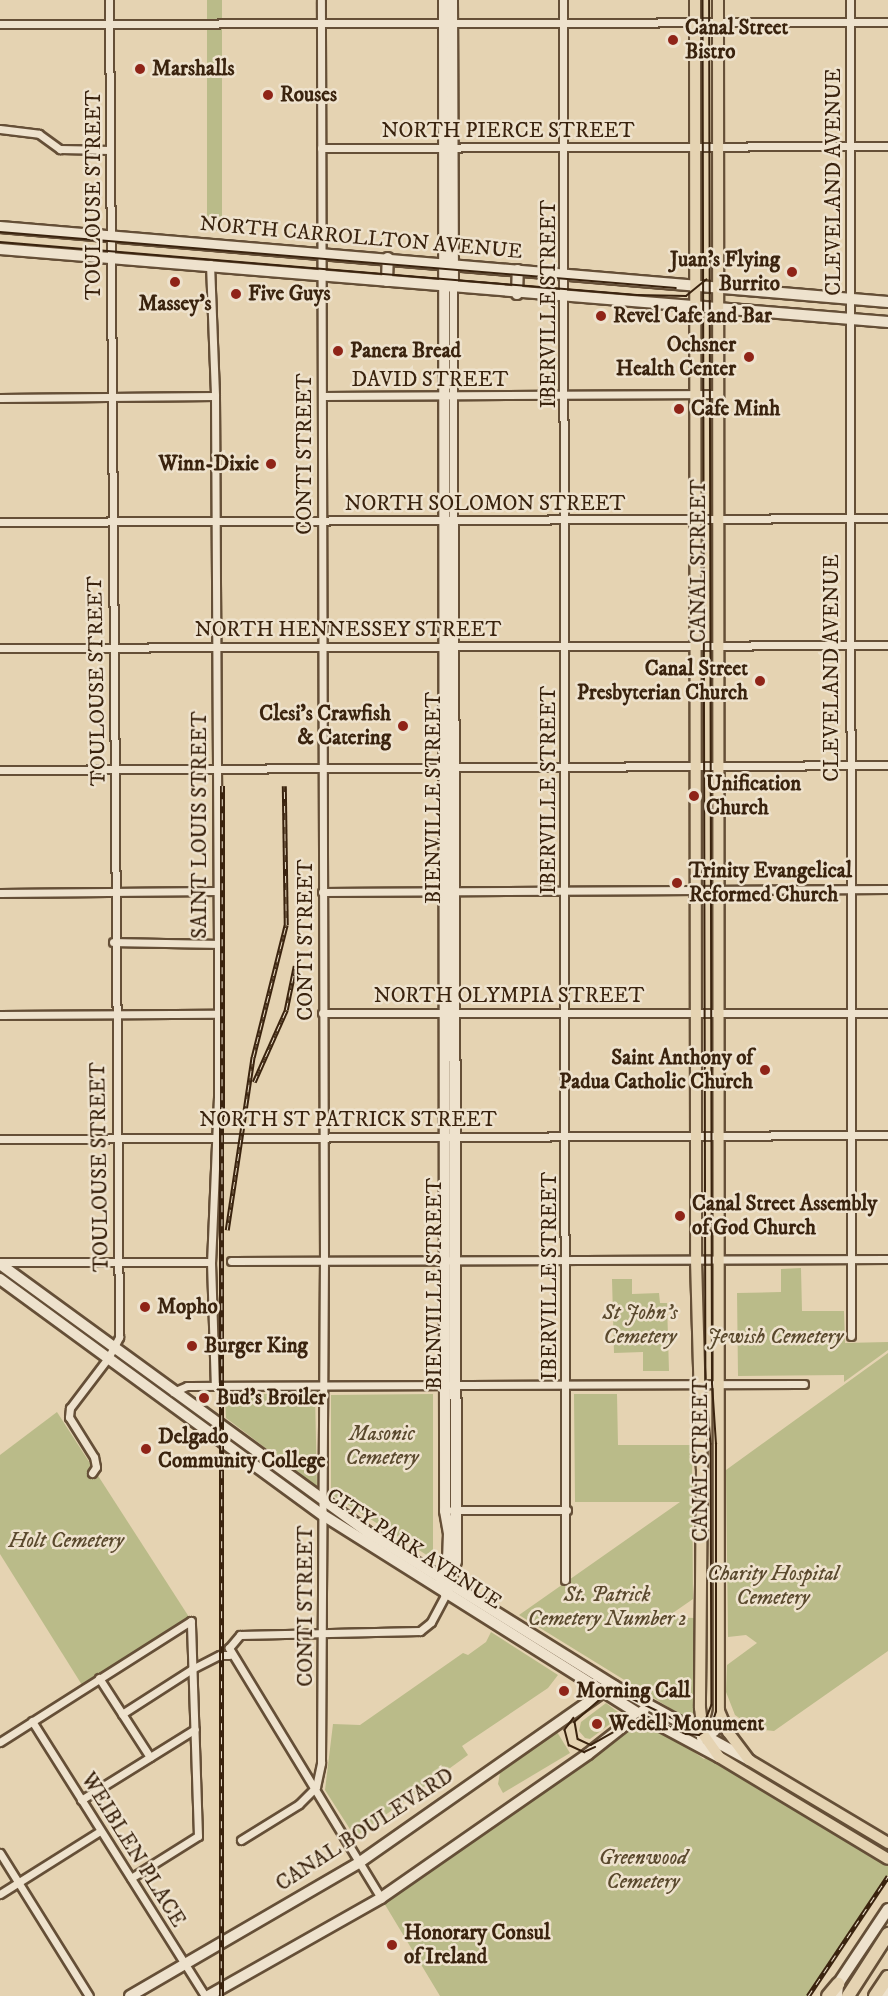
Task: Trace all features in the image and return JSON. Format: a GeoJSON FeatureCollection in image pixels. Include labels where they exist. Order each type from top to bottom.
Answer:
{"type":"FeatureCollection","features":[{"type":"Feature","properties":{"kind":"highway"},"geometry":{"type":"LineString","coordinates":[[848,1996],[888,1934]]}},
{"type":"Feature","properties":{"kind":"highway"},"geometry":{"type":"LineString","coordinates":[[875,1996],[888,1977]]}},
{"type":"Feature","properties":{"kind":"highway"},"geometry":{"type":"LineString","coordinates":[[828,1996],[837,1990]]}},
{"type":"Feature","properties":{"kind":"main road","name":"BIENVILLE STREET"},"geometry":{"type":"LineString","coordinates":[[444,0],[448,22],[449,288],[450,1510],[446,1585]]}},
{"type":"Feature","properties":{"kind":"main road","name":"BIENVILLE STREET"},"geometry":{"type":"LineString","coordinates":[[448,22],[452,0]]}},
{"type":"Feature","properties":{"kind":"main road","name":"CANAL STREET"},"geometry":{"type":"LineString","coordinates":[[695,0],[695,646],[698,892],[696,1260],[700,1708],[706,1736],[719,1757]]}},
{"type":"Feature","properties":{"kind":"main road","name":"CANAL STREET"},"geometry":{"type":"LineString","coordinates":[[718,0],[720,768],[718,950],[721,1384],[719,1711],[728,1732],[749,1760]]}},
{"type":"Feature","properties":{"kind":"main road","name":"NORTH CARROLLTON AVENUE"},"geometry":{"type":"LineString","coordinates":[[0,227],[448,263],[565,276],[888,302]]}},
{"type":"Feature","properties":{"kind":"main road"},"geometry":{"type":"LineString","coordinates":[[210,264],[212,244]]}},
{"type":"Feature","properties":{"kind":"main road","name":"NORTH CARROLLTON AVENUE"},"geometry":{"type":"LineString","coordinates":[[0,249],[112,259],[210,264],[517,294],[695,305],[888,322]]}},
{"type":"Feature","properties":{"kind":"main road"},"geometry":{"type":"LineString","coordinates":[[387,281],[388,258]]}},
{"type":"Feature","properties":{"kind":"main road"},"geometry":{"type":"LineString","coordinates":[[517,294],[518,270]]}},
{"type":"Feature","properties":{"kind":"main road"},"geometry":{"type":"LineString","coordinates":[[615,280],[615,300]]}},
{"type":"Feature","properties":{"kind":"main road"},"geometry":{"type":"LineString","coordinates":[[799,313],[800,295]]}},
{"type":"Feature","properties":{"kind":"main road"},"geometry":{"type":"LineString","coordinates":[[697,950],[718,950]]}},
{"type":"Feature","properties":{"kind":"main road"},"geometry":{"type":"LineString","coordinates":[[696,1224],[720,1225]]}},
{"type":"Feature","properties":{"kind":"main road","name":"CITY PARK AVENUE"},"geometry":{"type":"LineString","coordinates":[[0,1263],[322,1502],[430,1572],[603,1691],[888,1858]]}},
{"type":"Feature","properties":{"kind":"main road","name":"CITY PARK AVENUE"},"geometry":{"type":"LineString","coordinates":[[0,1279],[323,1515],[446,1585],[648,1706],[749,1760],[888,1843]]}},
{"type":"Feature","properties":{"kind":"main road","name":"BIENVILLE STREET"},"geometry":{"type":"LineString","coordinates":[[446,1585],[456,1561],[450,1510]]}},
{"type":"Feature","properties":{"kind":"main road","name":"BIENVILLE STREET"},"geometry":{"type":"LineString","coordinates":[[430,1572],[443,1557],[449,1533]]}},
{"type":"Feature","properties":{"kind":"main road"},"geometry":{"type":"LineString","coordinates":[[700,1610],[719,1611]]}},
{"type":"Feature","properties":{"kind":"main road","name":"CANAL BOULEVARD"},"geometry":{"type":"LineString","coordinates":[[130,1996],[360,1862],[603,1691],[614,1686]]}},
{"type":"Feature","properties":{"kind":"main road"},"geometry":{"type":"LineString","coordinates":[[206,1996],[381,1898],[648,1706]]}},
{"type":"Feature","properties":{"kind":"main road"},"geometry":{"type":"LineString","coordinates":[[682,1723],[697,1718],[700,1708]]}},
{"type":"Feature","properties":{"kind":"main road"},"geometry":{"type":"LineString","coordinates":[[684,1738],[706,1736],[719,1711]]}},
{"type":"Feature","properties":{"kind":"main road"},"geometry":{"type":"LineString","coordinates":[[837,1990],[888,1908]]}},
{"type":"Feature","properties":{"kind":"main road"},"geometry":{"type":"LineString","coordinates":[[885,1996],[888,1992]]}},
{"type":"Feature","properties":{"kind":"street","name":"TOULOUSE STREET"},"geometry":{"type":"LineString","coordinates":[[92,1473],[96,1467],[94,1457],[69,1417],[70,1408],[108,1358],[119,1337],[118,1136],[113,942],[115,770],[111,521],[112,259],[109,0]]}},
{"type":"Feature","properties":{"kind":"street","name":"CONTI STREET"},"geometry":{"type":"LineString","coordinates":[[316,1787],[321,1763],[324,1261],[321,770],[321,0]]}},
{"type":"Feature","properties":{"kind":"street","name":"IBERVILLE STREET"},"geometry":{"type":"LineString","coordinates":[[563,0],[566,148],[567,1510],[565,1580]]}},
{"type":"Feature","properties":{"kind":"street","name":"CLEVELAND AVENUE"},"geometry":{"type":"LineString","coordinates":[[850,0],[849,519],[851,646],[848,766],[852,1014],[851,1336]]}},
{"type":"Feature","properties":{"kind":"street"},"geometry":{"type":"LineString","coordinates":[[0,24],[888,22]]}},
{"type":"Feature","properties":{"kind":"street"},"geometry":{"type":"LineString","coordinates":[[0,129],[39,134],[60,149],[110,150]]}},
{"type":"Feature","properties":{"kind":"street","name":"NORTH PIERCE STREET"},"geometry":{"type":"LineString","coordinates":[[321,148],[888,146]]}},
{"type":"Feature","properties":{"kind":"street","name":"SAINT LOUIS STREET"},"geometry":{"type":"LineString","coordinates":[[210,264],[215,396],[218,944],[216,1137],[211,1262],[215,1386]]}},
{"type":"Feature","properties":{"kind":"street","name":"DAVID STREET"},"geometry":{"type":"LineString","coordinates":[[322,396],[719,394]]}},
{"type":"Feature","properties":{"kind":"street"},"geometry":{"type":"LineString","coordinates":[[0,398],[215,396]]}},
{"type":"Feature","properties":{"kind":"street","name":"NORTH SOLOMON STREET"},"geometry":{"type":"LineString","coordinates":[[0,522],[888,518]]}},
{"type":"Feature","properties":{"kind":"street","name":"NORTH HENNESSEY STREET"},"geometry":{"type":"LineString","coordinates":[[0,648],[888,645]]}},
{"type":"Feature","properties":{"kind":"street"},"geometry":{"type":"LineString","coordinates":[[0,770],[720,768],[888,765]]}},
{"type":"Feature","properties":{"kind":"street"},"geometry":{"type":"LineString","coordinates":[[322,892],[718,892],[888,889]]}},
{"type":"Feature","properties":{"kind":"street"},"geometry":{"type":"LineString","coordinates":[[0,893],[217,891]]}},
{"type":"Feature","properties":{"kind":"street"},"geometry":{"type":"LineString","coordinates":[[113,942],[218,944]]}},
{"type":"Feature","properties":{"kind":"street","name":"NORTH OLYMPIA STREET"},"geometry":{"type":"LineString","coordinates":[[322,1013],[888,1013]]}},
{"type":"Feature","properties":{"kind":"street"},"geometry":{"type":"LineString","coordinates":[[0,1015],[217,1014]]}},
{"type":"Feature","properties":{"kind":"street","name":"NORTH ST PATRICK STREET"},"geometry":{"type":"LineString","coordinates":[[0,1138],[888,1135]]}},
{"type":"Feature","properties":{"kind":"street"},"geometry":{"type":"LineString","coordinates":[[231,1261],[888,1259]]}},
{"type":"Feature","properties":{"kind":"street"},"geometry":{"type":"LineString","coordinates":[[0,1263],[211,1262]]}},
{"type":"Feature","properties":{"kind":"street"},"geometry":{"type":"LineString","coordinates":[[173,1392],[187,1386],[804,1384]]}},
{"type":"Feature","properties":{"kind":"street"},"geometry":{"type":"LineString","coordinates":[[450,1510],[567,1510]]}},
{"type":"Feature","properties":{"kind":"street","name":"BIENVILLE STREET"},"geometry":{"type":"LineString","coordinates":[[322,1635],[410,1633],[426,1626],[446,1585]]}},
{"type":"Feature","properties":{"kind":"street"},"geometry":{"type":"LineString","coordinates":[[0,1742],[191,1621],[198,1836],[131,1878]]}},
{"type":"Feature","properties":{"kind":"street"},"geometry":{"type":"LineString","coordinates":[[322,1635],[240,1635],[231,1642],[229,1655],[316,1787],[381,1898]]}},
{"type":"Feature","properties":{"kind":"street"},"geometry":{"type":"LineString","coordinates":[[122,1713],[192,1669],[220,1655],[229,1655]]}},
{"type":"Feature","properties":{"kind":"street"},"geometry":{"type":"LineString","coordinates":[[99,1678],[150,1756]]}},
{"type":"Feature","properties":{"kind":"street","name":"WEIBLEN PLACE"},"geometry":{"type":"LineString","coordinates":[[32,1721],[206,1996]]}},
{"type":"Feature","properties":{"kind":"street"},"geometry":{"type":"LineString","coordinates":[[81,1800],[195,1729]]}},
{"type":"Feature","properties":{"kind":"street"},"geometry":{"type":"LineString","coordinates":[[241,1840],[299,1804],[316,1787]]}},
{"type":"Feature","properties":{"kind":"street"},"geometry":{"type":"LineString","coordinates":[[0,1894],[100,1831]]}},
{"type":"Feature","properties":{"kind":"street"},"geometry":{"type":"LineString","coordinates":[[0,1853],[89,1996]]}},
{"type":"Feature","properties":{"kind":"green space"},"geometry":{"type":"Polygon","coordinates":[[[207,0],[222,0],[222,231],[207,231],[207,0]]]}},
{"type":"Feature","properties":{"kind":"green space","name":"Jewish Cemetery"},"geometry":{"type":"Polygon","coordinates":[[[801,1268],[802,1311],[844,1311],[845,1343],[888,1342],[888,1350],[844,1382],[844,1375],[738,1376],[737,1293],[781,1292],[781,1269],[801,1268]]]}},
{"type":"Feature","properties":{"kind":"green space","name":"St John's Cemetery"},"geometry":{"type":"Polygon","coordinates":[[[612,1279],[632,1279],[632,1294],[659,1293],[660,1303],[667,1303],[669,1371],[643,1371],[643,1352],[614,1353],[612,1279]]]}},
{"type":"Feature","properties":{"kind":"green space","name":"Charity Hospital Cemetery"},"geometry":{"type":"Polygon","coordinates":[[[888,1353],[888,1651],[774,1731],[755,1729],[735,1715],[726,1692],[727,1665],[757,1643],[746,1635],[728,1637],[726,1470],[888,1353]]]}},
{"type":"Feature","properties":{"kind":"green space","name":"Masonic Cemetery"},"geometry":{"type":"Polygon","coordinates":[[[225,1394],[315,1394],[317,1487],[226,1418],[225,1394]]]}},
{"type":"Feature","properties":{"kind":"green space","name":"Masonic Cemetery"},"geometry":{"type":"Polygon","coordinates":[[[433,1394],[433,1559],[331,1494],[331,1395],[433,1394]]]}},
{"type":"Feature","properties":{"kind":"green space","name":"St. Patrick Cemetery Number 2"},"geometry":{"type":"Polygon","coordinates":[[[574,1394],[617,1394],[618,1445],[692,1445],[693,1599],[667,1617],[694,1618],[695,1712],[686,1718],[519,1615],[680,1502],[575,1502],[574,1394]]]}},
{"type":"Feature","properties":{"kind":"green space","name":"Holt Cemetery"},"geometry":{"type":"Polygon","coordinates":[[[57,1412],[189,1617],[82,1685],[0,1554],[0,1455],[57,1412]]]}},
{"type":"Feature","properties":{"kind":"green space"},"geometry":{"type":"Polygon","coordinates":[[[491,1632],[558,1675],[548,1688],[462,1746],[468,1755],[355,1837],[325,1790],[333,1724],[360,1725],[463,1653],[468,1655],[486,1642],[491,1632]]]}},
{"type":"Feature","properties":{"kind":"green space"},"geometry":{"type":"Polygon","coordinates":[[[606,1703],[622,1715],[590,1739],[585,1738],[579,1731],[581,1722],[606,1703]]]}},
{"type":"Feature","properties":{"kind":"green space","name":"Greenwood Cemetery"},"geometry":{"type":"Polygon","coordinates":[[[639,1714],[704,1759],[711,1753],[888,1859],[888,1876],[808,1996],[440,1996],[381,1898],[639,1714]]]}},
{"type":"Feature","properties":{"kind":"green space"},"geometry":{"type":"Polygon","coordinates":[[[557,1732],[570,1753],[503,1793],[498,1784],[500,1773],[557,1732]]]}},
{"type":"Feature","properties":{"kind":"tram line"},"geometry":{"type":"LineString","coordinates":[[703,0],[706,1384],[711,1444],[712,1705],[705,1722],[690,1727],[623,1695],[607,1694],[575,1722],[578,1739],[591,1745],[644,1715],[686,1734],[699,1735],[711,1727],[716,1712],[716,1444],[712,1384],[709,0]]}},
{"type":"Feature","properties":{"kind":"tram line"},"geometry":{"type":"LineString","coordinates":[[0,232],[676,288]]}},
{"type":"Feature","properties":{"kind":"tram line"},"geometry":{"type":"LineString","coordinates":[[0,242],[637,295],[686,296],[706,280]]}},
{"type":"Feature","properties":{"kind":"tram line"},"geometry":{"type":"LineString","coordinates":[[574,1718],[565,1730],[569,1745],[584,1752],[595,1747]]}},
{"type":"Feature","properties":{"kind":"railway"},"geometry":{"type":"LineString","coordinates":[[221,1996],[222,786]]}},
{"type":"Feature","properties":{"kind":"railway"},"geometry":{"type":"LineString","coordinates":[[227,1230],[253,1057],[286,925],[284,786]]}},
{"type":"Feature","properties":{"kind":"railway"},"geometry":{"type":"LineString","coordinates":[[254,1082],[286,1010],[295,966]]}},
{"type":"Feature","properties":{"kind":"railway"},"geometry":{"type":"LineString","coordinates":[[808,1996],[888,1876]]}},
{"type":"Feature","properties":{"kind":"place","name":"Canal Street Bistro"},"geometry":{"type":"Point","coordinates":[673,40]}},
{"type":"Feature","properties":{"kind":"place","name":"Marshalls"},"geometry":{"type":"Point","coordinates":[140,69]}},
{"type":"Feature","properties":{"kind":"place","name":"Rouses"},"geometry":{"type":"Point","coordinates":[268,95]}},
{"type":"Feature","properties":{"kind":"place","name":"Juan's Flying Burrito"},"geometry":{"type":"Point","coordinates":[792,272]}},
{"type":"Feature","properties":{"kind":"place","name":"Massey's"},"geometry":{"type":"Point","coordinates":[175,282]}},
{"type":"Feature","properties":{"kind":"place","name":"Five Guys"},"geometry":{"type":"Point","coordinates":[236,294]}},
{"type":"Feature","properties":{"kind":"place","name":"Revel Cafe and Bar"},"geometry":{"type":"Point","coordinates":[601,316]}},
{"type":"Feature","properties":{"kind":"place","name":"Panera Bread"},"geometry":{"type":"Point","coordinates":[338,351]}},
{"type":"Feature","properties":{"kind":"place","name":"Ochsner Health Center"},"geometry":{"type":"Point","coordinates":[749,357]}},
{"type":"Feature","properties":{"kind":"place","name":"Cafe Minh"},"geometry":{"type":"Point","coordinates":[679,409]}},
{"type":"Feature","properties":{"kind":"place","name":"Winn-Dixie"},"geometry":{"type":"Point","coordinates":[271,464]}},
{"type":"Feature","properties":{"kind":"place","name":"Canal Street Presbyterian Church"},"geometry":{"type":"Point","coordinates":[760,681]}},
{"type":"Feature","properties":{"kind":"place","name":"Clesi's Crawfish & Catering"},"geometry":{"type":"Point","coordinates":[403,726]}},
{"type":"Feature","properties":{"kind":"place","name":"Unification Church"},"geometry":{"type":"Point","coordinates":[694,796]}},
{"type":"Feature","properties":{"kind":"place","name":"Trinity Evangelical Reformed Church"},"geometry":{"type":"Point","coordinates":[677,883]}},
{"type":"Feature","properties":{"kind":"place","name":"Saint Anthony of Padua Catholic Church"},"geometry":{"type":"Point","coordinates":[765,1070]}},
{"type":"Feature","properties":{"kind":"place","name":"Canal Street Assembly of God Church"},"geometry":{"type":"Point","coordinates":[680,1216]}},
{"type":"Feature","properties":{"kind":"place","name":"Mopho"},"geometry":{"type":"Point","coordinates":[145,1307]}},
{"type":"Feature","properties":{"kind":"place","name":"Burger King"},"geometry":{"type":"Point","coordinates":[192,1346]}},
{"type":"Feature","properties":{"kind":"place","name":"Bud's Broiler"},"geometry":{"type":"Point","coordinates":[204,1398]}},
{"type":"Feature","properties":{"kind":"place","name":"Delgado Community College"},"geometry":{"type":"Point","coordinates":[146,1449]}},
{"type":"Feature","properties":{"kind":"place","name":"Morning Call"},"geometry":{"type":"Point","coordinates":[564,1691]}},
{"type":"Feature","properties":{"kind":"place","name":"Wedell Monument"},"geometry":{"type":"Point","coordinates":[597,1724]}},
{"type":"Feature","properties":{"kind":"place","name":"Honorary Consul of Ireland"},"geometry":{"type":"Point","coordinates":[392,1945]}}]}
